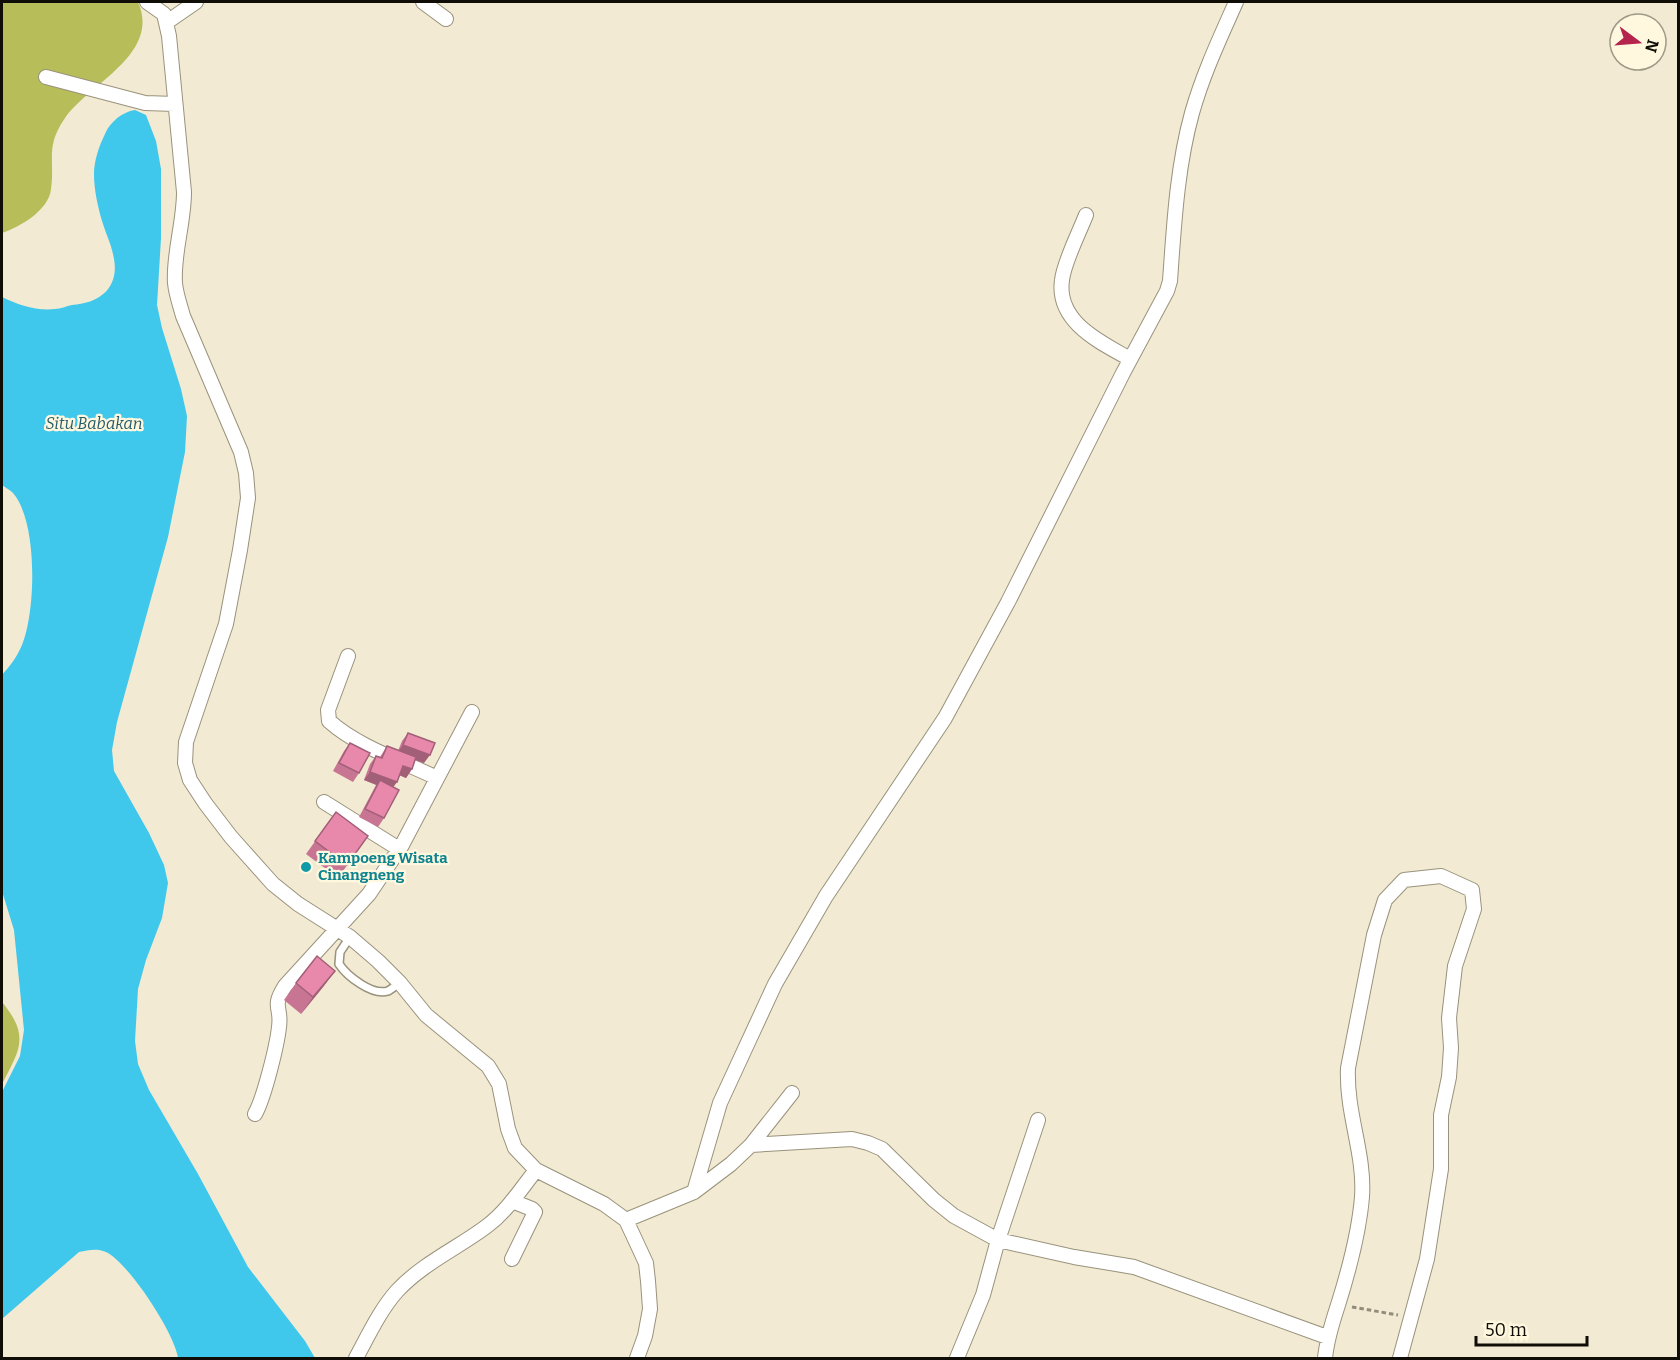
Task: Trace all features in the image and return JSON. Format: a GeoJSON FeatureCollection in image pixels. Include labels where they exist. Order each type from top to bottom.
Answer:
{"type":"FeatureCollection","features":[{"type":"Feature","properties":{"kind":"street"},"geometry":{"type":"LineString","coordinates":[[147,2],[165,18]]}},
{"type":"Feature","properties":{"kind":"street"},"geometry":{"type":"LineString","coordinates":[[171,2],[165,18],[171,105],[184,192],[184,214],[176,266],[177,295],[183,316],[241,452],[248,498],[226,624],[186,742],[185,762],[190,780],[205,803],[253,864],[273,884],[298,904],[350,937],[400,983],[426,1015],[488,1066],[500,1084],[508,1130],[515,1148],[536,1170],[604,1204],[626,1220],[646,1263],[648,1281],[650,1309],[645,1336],[637,1359]]}},
{"type":"Feature","properties":{"kind":"street"},"geometry":{"type":"LineString","coordinates":[[165,18],[196,2]]}},
{"type":"Feature","properties":{"kind":"street"},"geometry":{"type":"LineString","coordinates":[[423,2],[446,19]]}},
{"type":"Feature","properties":{"kind":"street"},"geometry":{"type":"LineString","coordinates":[[694,1192],[720,1103],[775,984],[825,896],[945,718],[1008,602],[1169,285],[1181,163],[1192,114],[1206,69],[1236,2]]}},
{"type":"Feature","properties":{"kind":"street"},"geometry":{"type":"LineString","coordinates":[[46,77],[145,103],[171,105]]}},
{"type":"Feature","properties":{"kind":"street"},"geometry":{"type":"LineString","coordinates":[[1086,215],[1062,278],[1063,301],[1080,328],[1130,359]]}},
{"type":"Feature","properties":{"kind":"street"},"geometry":{"type":"LineString","coordinates":[[348,656],[328,710],[329,721],[342,732],[437,778]]}},
{"type":"Feature","properties":{"kind":"street"},"geometry":{"type":"LineString","coordinates":[[255,1114],[262,1099],[279,1026],[276,1008],[278,998],[285,986],[369,894],[399,849],[472,712]]}},
{"type":"Feature","properties":{"kind":"street"},"geometry":{"type":"LineString","coordinates":[[324,802],[399,849]]}},
{"type":"Feature","properties":{"kind":"street"},"geometry":{"type":"LineString","coordinates":[[1325,1359],[1327,1337],[1356,1238],[1362,1197],[1363,1171],[1347,1090],[1348,1068],[1374,935],[1385,900],[1404,880],[1441,876],[1472,891],[1474,909],[1455,966],[1449,1018],[1451,1048],[1449,1077],[1441,1115],[1440,1168],[1427,1259],[1400,1359]]}},
{"type":"Feature","properties":{"kind":"street"},"geometry":{"type":"LineString","coordinates":[[626,1220],[694,1192],[731,1164],[751,1145],[792,1093]]}},
{"type":"Feature","properties":{"kind":"street"},"geometry":{"type":"LineString","coordinates":[[957,1359],[983,1295],[998,1240],[1038,1120]]}},
{"type":"Feature","properties":{"kind":"street"},"geometry":{"type":"LineString","coordinates":[[751,1145],[852,1139],[868,1143],[882,1149],[934,1200],[954,1216],[998,1240],[1074,1257],[1134,1267],[1327,1337]]}},
{"type":"Feature","properties":{"kind":"street"},"geometry":{"type":"LineString","coordinates":[[356,1359],[385,1308],[406,1282],[489,1224],[512,1201],[536,1170]]}},
{"type":"Feature","properties":{"kind":"street"},"geometry":{"type":"LineString","coordinates":[[512,1201],[535,1212],[512,1259]]}},
{"type":"Feature","properties":{"kind":"lane"},"geometry":{"type":"LineString","coordinates":[[350,937],[340,952],[339,964],[346,974],[378,992],[387,991],[400,983]]}},
{"type":"Feature","properties":{"kind":"path"},"geometry":{"type":"LineString","coordinates":[[1338,1305],[1411,1317]]}},
{"type":"Feature","properties":{"kind":"green space"},"geometry":{"type":"Polygon","coordinates":[[[2,2],[138,2],[142,20],[140,37],[132,52],[120,66],[76,105],[59,128],[53,145],[51,189],[45,204],[25,222],[2,233],[2,2]]]}},
{"type":"Feature","properties":{"kind":"green space"},"geometry":{"type":"Polygon","coordinates":[[[2,1002],[16,1024],[19,1043],[14,1061],[2,1084],[2,1002]]]}},
{"type":"Feature","properties":{"kind":"water","name":"Situ Babakan"},"geometry":{"type":"Polygon","coordinates":[[[135,110],[146,115],[156,141],[161,169],[161,238],[157,305],[187,416],[185,452],[168,537],[117,722],[112,750],[114,771],[149,833],[164,865],[168,883],[162,918],[138,989],[135,1041],[138,1064],[149,1090],[248,1267],[305,1341],[315,1358],[178,1358],[169,1333],[150,1300],[116,1259],[99,1250],[79,1252],[2,1319],[2,1092],[20,1056],[24,1030],[14,930],[2,891],[2,675],[18,653],[27,630],[32,590],[32,567],[31,545],[21,506],[13,493],[2,485],[2,297],[27,307],[57,309],[92,301],[107,291],[114,275],[115,265],[97,199],[94,180],[95,164],[101,143],[110,125],[121,115],[135,110]]]}},
{"type":"Feature","properties":{"kind":"building"},"geometry":{"type":"Polygon","coordinates":[[[408,733],[435,743],[430,755],[403,745],[408,733]]]}},
{"type":"Feature","properties":{"kind":"building"},"geometry":{"type":"Polygon","coordinates":[[[350,743],[370,753],[359,773],[339,763],[350,743]]]}},
{"type":"Feature","properties":{"kind":"building"},"geometry":{"type":"Polygon","coordinates":[[[387,746],[416,757],[412,769],[403,766],[397,782],[370,772],[376,756],[382,758],[387,746]]]}},
{"type":"Feature","properties":{"kind":"building"},"geometry":{"type":"Polygon","coordinates":[[[380,780],[399,790],[384,818],[365,809],[380,780]]]}},
{"type":"Feature","properties":{"kind":"building"},"geometry":{"type":"Polygon","coordinates":[[[336,812],[368,836],[347,865],[315,841],[336,812]]]}},
{"type":"Feature","properties":{"kind":"building"},"geometry":{"type":"Polygon","coordinates":[[[317,956],[335,971],[313,997],[296,983],[317,956]]]}},
{"type":"Feature","properties":{"kind":"place","name":"Kampoeng Wisata Cinangneng"},"geometry":{"type":"Point","coordinates":[306,867]}}]}
